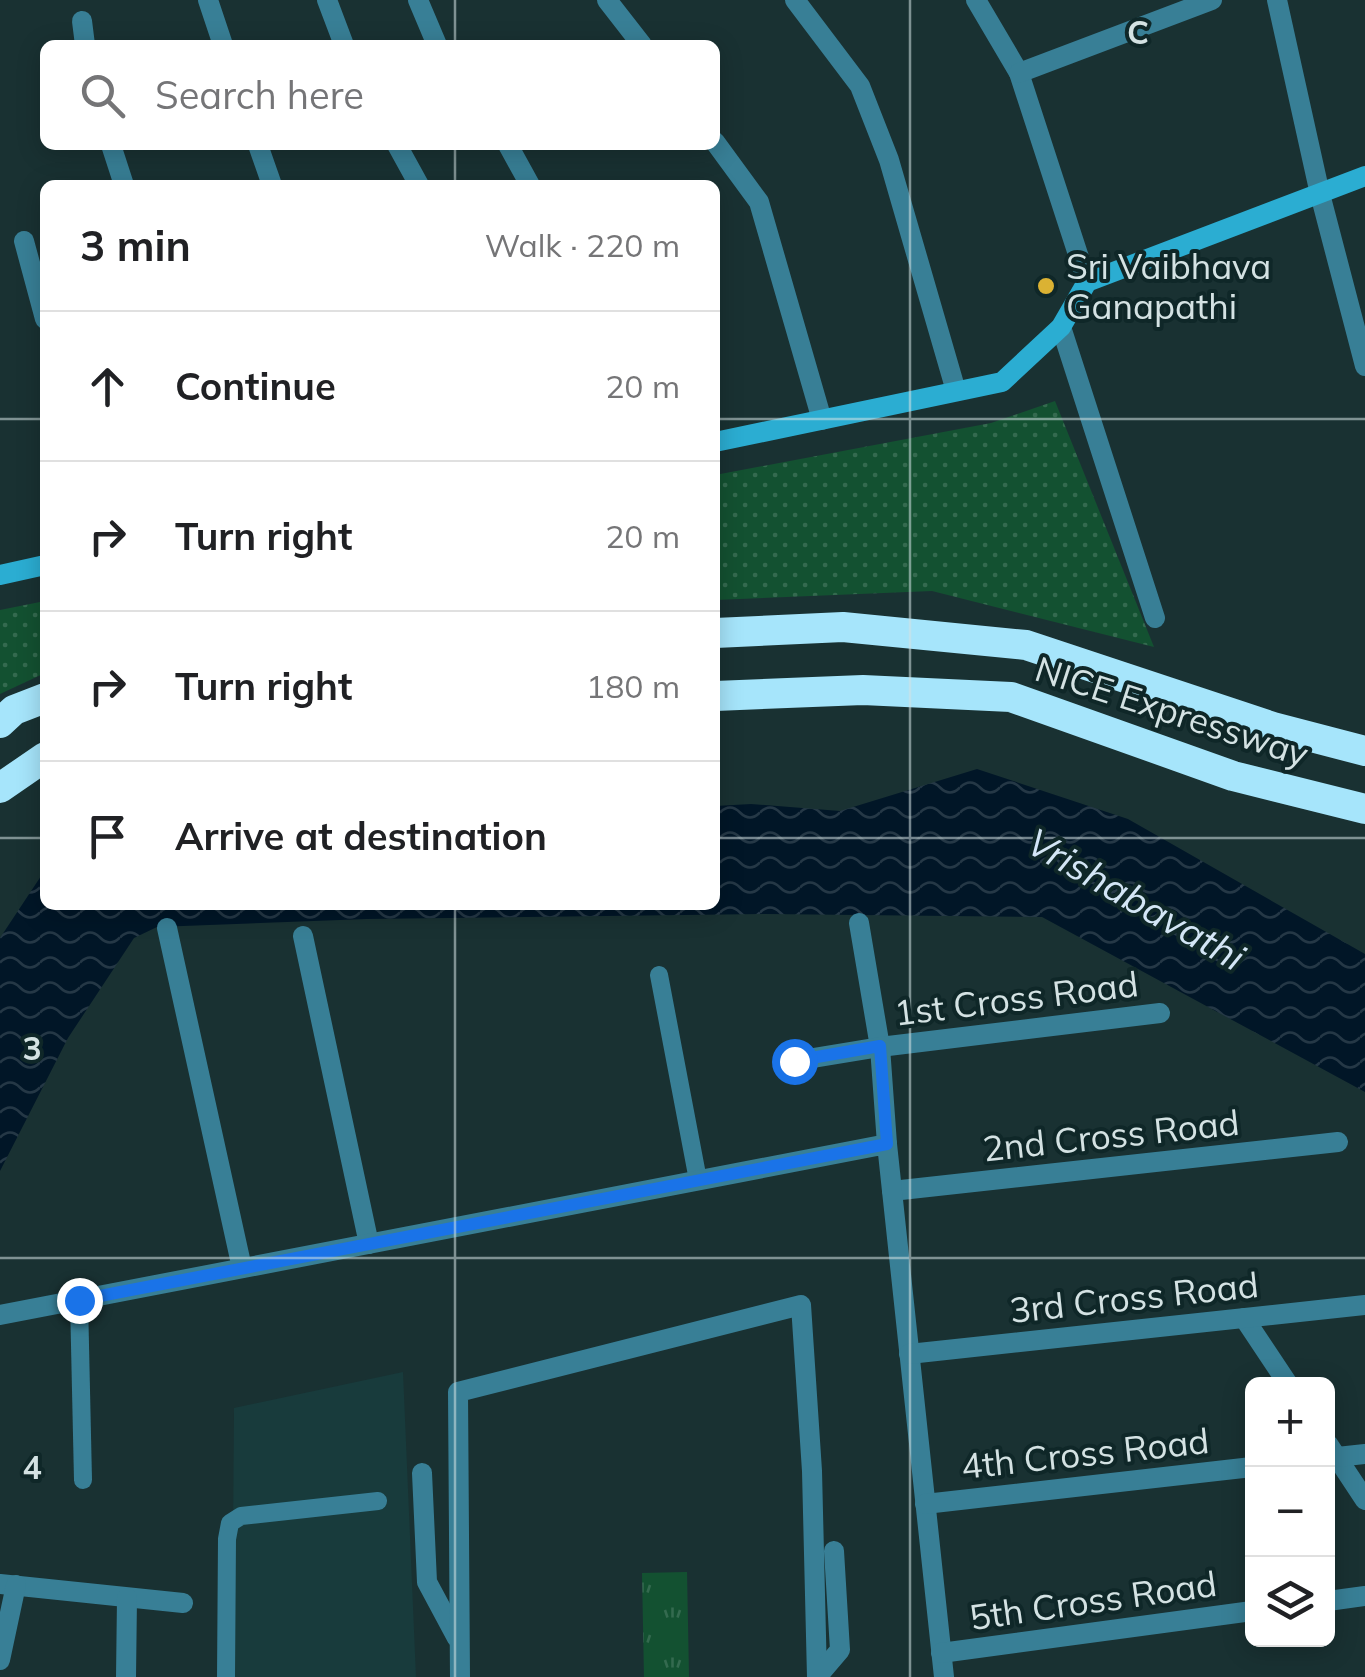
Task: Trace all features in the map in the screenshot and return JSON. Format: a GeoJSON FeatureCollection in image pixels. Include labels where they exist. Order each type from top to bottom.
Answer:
{"type":"FeatureCollection","features":[{"type":"Feature","properties":{"kind":"highway","name":"NICE Expressway"},"geometry":{"type":"LineString","coordinates":[[720,633],[843,626],[1026,644],[1273,727],[1365,751]]}},
{"type":"Feature","properties":{"kind":"highway","name":"NICE Expressway"},"geometry":{"type":"LineString","coordinates":[[720,696],[863,690],[1011,698],[1233,776],[1365,808]]}},
{"type":"Feature","properties":{"kind":"highway"},"geometry":{"type":"LineString","coordinates":[[0,723],[14,710],[40,700]]}},
{"type":"Feature","properties":{"kind":"highway"},"geometry":{"type":"LineString","coordinates":[[0,788],[40,760]]}},
{"type":"Feature","properties":{"kind":"street"},"geometry":{"type":"LineString","coordinates":[[208,0],[222,40]]}},
{"type":"Feature","properties":{"kind":"street"},"geometry":{"type":"LineString","coordinates":[[418,0],[435,40]]}},
{"type":"Feature","properties":{"kind":"street"},"geometry":{"type":"LineString","coordinates":[[607,0],[638,40]]}},
{"type":"Feature","properties":{"kind":"street"},"geometry":{"type":"LineString","coordinates":[[795,0],[860,86],[888,160],[956,391]]}},
{"type":"Feature","properties":{"kind":"street"},"geometry":{"type":"LineString","coordinates":[[976,0],[1018,73],[1087,282]]}},
{"type":"Feature","properties":{"kind":"street"},"geometry":{"type":"LineString","coordinates":[[1018,73],[1212,0]]}},
{"type":"Feature","properties":{"kind":"street"},"geometry":{"type":"LineString","coordinates":[[1277,0],[1320,194],[1365,366]]}},
{"type":"Feature","properties":{"kind":"street"},"geometry":{"type":"LineString","coordinates":[[335,2],[343,40]]}},
{"type":"Feature","properties":{"kind":"street"},"geometry":{"type":"LineString","coordinates":[[82,21],[85,40]]}},
{"type":"Feature","properties":{"kind":"street"},"geometry":{"type":"LineString","coordinates":[[720,149],[758,202],[822,420]]}},
{"type":"Feature","properties":{"kind":"street"},"geometry":{"type":"LineString","coordinates":[[113,150],[122,180]]}},
{"type":"Feature","properties":{"kind":"street"},"geometry":{"type":"LineString","coordinates":[[260,150],[270,180]]}},
{"type":"Feature","properties":{"kind":"street"},"geometry":{"type":"LineString","coordinates":[[400,150],[416,180]]}},
{"type":"Feature","properties":{"kind":"street"},"geometry":{"type":"LineString","coordinates":[[511,150],[527,180]]}},
{"type":"Feature","properties":{"kind":"street"},"geometry":{"type":"LineString","coordinates":[[720,441],[1002,382],[1061,328],[1087,282],[1365,176]]}},
{"type":"Feature","properties":{"kind":"street"},"geometry":{"type":"LineString","coordinates":[[24,241],[40,300]]}},
{"type":"Feature","properties":{"kind":"street"},"geometry":{"type":"LineString","coordinates":[[1061,328],[1154,618]]}},
{"type":"Feature","properties":{"kind":"street"},"geometry":{"type":"LineString","coordinates":[[0,575],[40,566]]}},
{"type":"Feature","properties":{"kind":"street"},"geometry":{"type":"LineString","coordinates":[[859,922],[880,1046],[944,1677]]}},
{"type":"Feature","properties":{"kind":"street"},"geometry":{"type":"LineString","coordinates":[[167,928],[242,1268]]}},
{"type":"Feature","properties":{"kind":"street"},"geometry":{"type":"LineString","coordinates":[[303,936],[369,1244]]}},
{"type":"Feature","properties":{"kind":"street","name":"1st Cross Road"},"geometry":{"type":"LineString","coordinates":[[794,1061],[880,1046],[1160,1014]]}},
{"type":"Feature","properties":{"kind":"street","name":"2nd Cross Road"},"geometry":{"type":"LineString","coordinates":[[892,1191],[1338,1142]]}},
{"type":"Feature","properties":{"kind":"street"},"geometry":{"type":"LineString","coordinates":[[0,1315],[887,1144]]}},
{"type":"Feature","properties":{"kind":"street","name":"3rd Cross Road"},"geometry":{"type":"LineString","coordinates":[[909,1354],[1365,1304]]}},
{"type":"Feature","properties":{"kind":"street"},"geometry":{"type":"LineString","coordinates":[[460,1677],[458,1392],[801,1305],[812,1471],[817,1677]]}},
{"type":"Feature","properties":{"kind":"street"},"geometry":{"type":"LineString","coordinates":[[1244,1318],[1283,1377]]}},
{"type":"Feature","properties":{"kind":"street"},"geometry":{"type":"LineString","coordinates":[[1335,1453],[1365,1454]]}},
{"type":"Feature","properties":{"kind":"street"},"geometry":{"type":"LineString","coordinates":[[1335,1460],[1365,1500]]}},
{"type":"Feature","properties":{"kind":"street","name":"4th Cross Road"},"geometry":{"type":"LineString","coordinates":[[926,1504],[1245,1467]]}},
{"type":"Feature","properties":{"kind":"street"},"geometry":{"type":"LineString","coordinates":[[422,1472],[427,1582],[460,1644]]}},
{"type":"Feature","properties":{"kind":"street"},"geometry":{"type":"LineString","coordinates":[[817,1677],[840,1650],[834,1551]]}},
{"type":"Feature","properties":{"kind":"street"},"geometry":{"type":"LineString","coordinates":[[0,1660],[8,1584],[183,1603]]}},
{"type":"Feature","properties":{"kind":"street"},"geometry":{"type":"LineString","coordinates":[[1335,1600],[1365,1596]]}},
{"type":"Feature","properties":{"kind":"street"},"geometry":{"type":"LineString","coordinates":[[126,1677],[127,1598]]}},
{"type":"Feature","properties":{"kind":"street","name":"5th Cross Road"},"geometry":{"type":"LineString","coordinates":[[941,1654],[1245,1612]]}},
{"type":"Feature","properties":{"kind":"lane"},"geometry":{"type":"LineString","coordinates":[[659,975],[698,1180]]}},
{"type":"Feature","properties":{"kind":"lane"},"geometry":{"type":"LineString","coordinates":[[79,1300],[83,1480]]}},
{"type":"Feature","properties":{"kind":"lane"},"geometry":{"type":"LineString","coordinates":[[226,1677],[226,1539],[230,1523],[241,1516],[378,1500]]}},
{"type":"Feature","properties":{"kind":"shaded area"},"geometry":{"type":"Polygon","coordinates":[[[403,1372],[416,1677],[232,1677],[234,1408],[403,1372]]]}},
{"type":"Feature","properties":{"kind":"green space"},"geometry":{"type":"Polygon","coordinates":[[[1055,401],[1154,647],[932,591],[720,600],[720,474],[991,423],[1055,401]]]}},
{"type":"Feature","properties":{"kind":"green space"},"geometry":{"type":"Polygon","coordinates":[[[40,602],[40,675],[0,694],[0,610],[40,602]]]}},
{"type":"Feature","properties":{"kind":"green space"},"geometry":{"type":"Polygon","coordinates":[[[687,1572],[689,1677],[644,1677],[642,1573],[687,1572]]]}},
{"type":"Feature","properties":{"kind":"water","name":"Vrishabavathi"},"geometry":{"type":"Polygon","coordinates":[[[977,769],[1128,819],[1365,954],[1365,1092],[1042,917],[765,914],[367,919],[157,927],[134,938],[68,1038],[0,1171],[0,938],[40,878],[40,910],[720,910],[720,806],[751,804],[840,811],[977,769]]]}},
{"type":"Feature","properties":{"kind":"place","name":"Sri Vaibhava Ganapathi"},"geometry":{"type":"Point","coordinates":[1046,286]}},
{"type":"Feature","properties":{"kind":"route"},"geometry":{"type":"LineString","coordinates":[[79,1300],[887,1144],[880,1046],[794,1061]]}}]}
